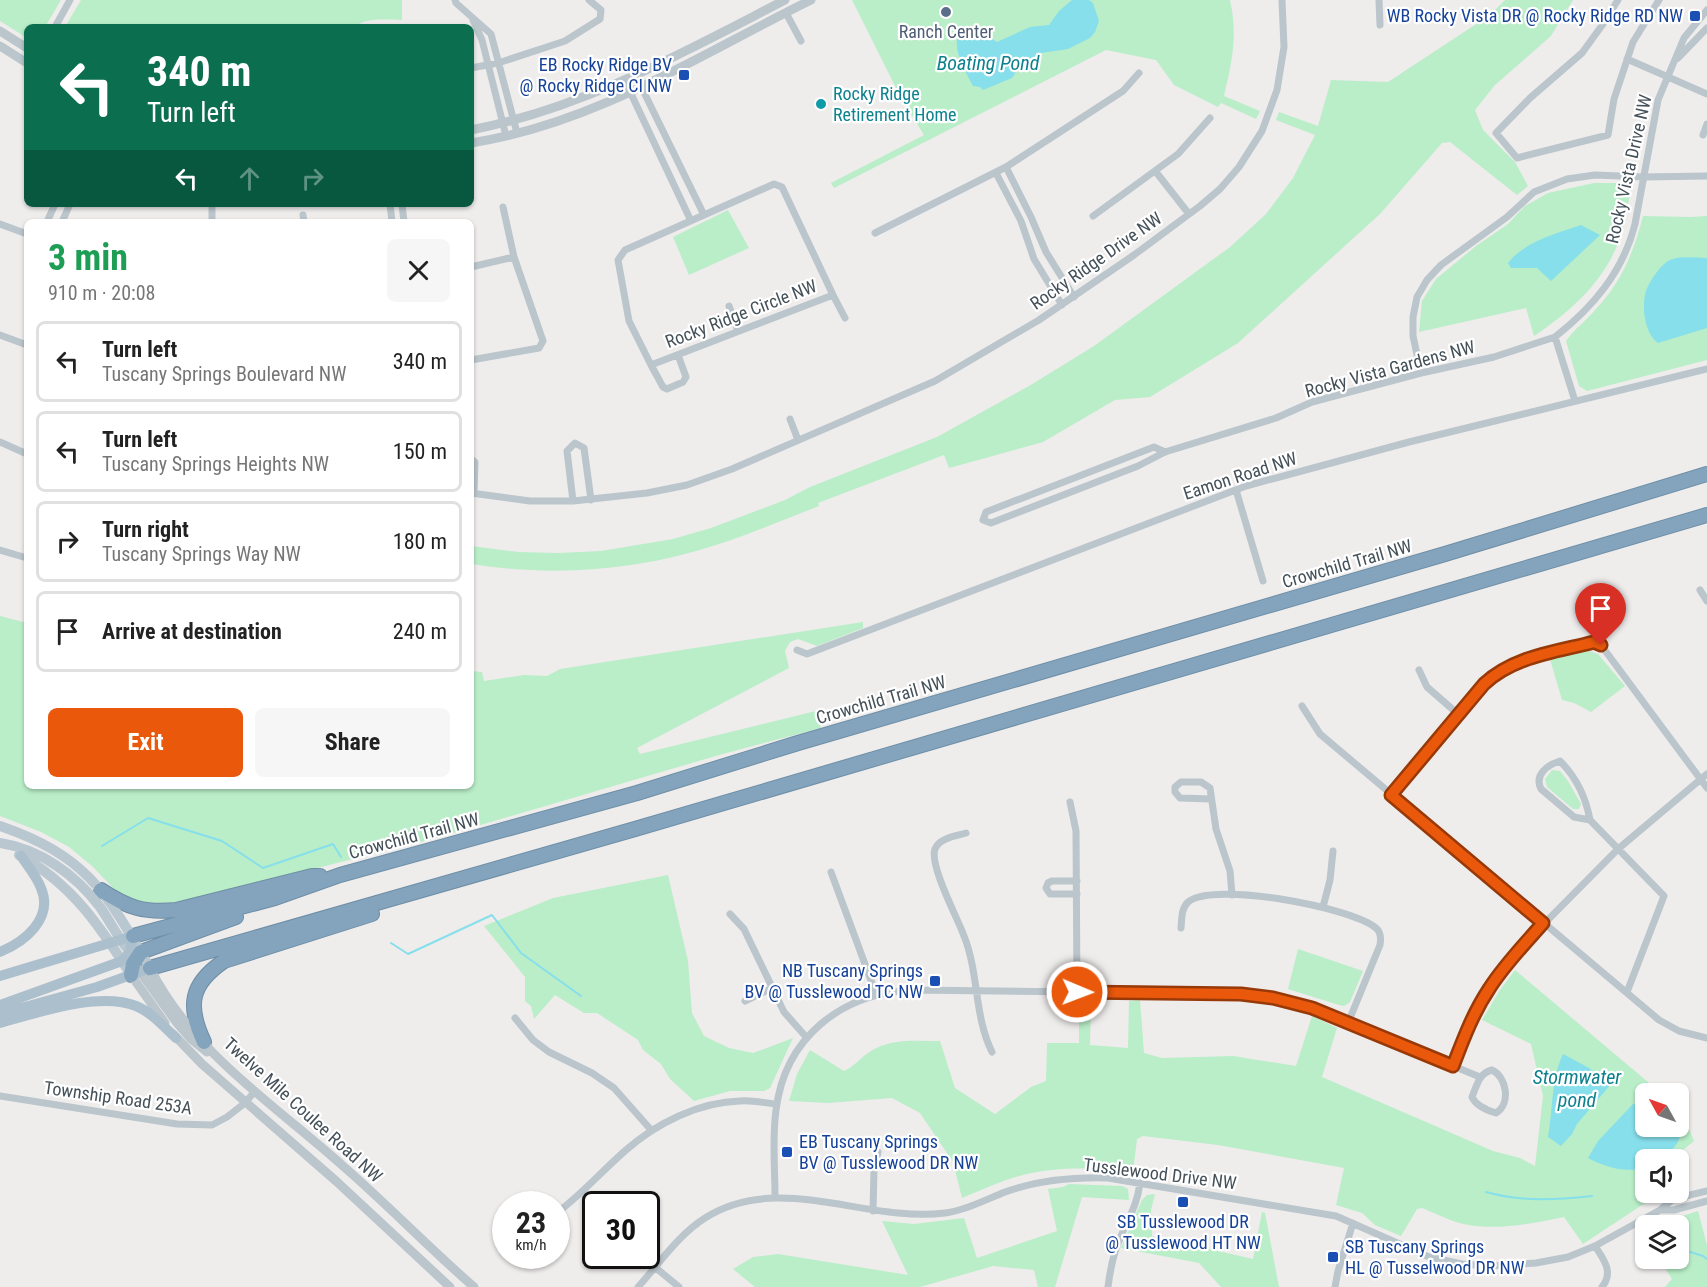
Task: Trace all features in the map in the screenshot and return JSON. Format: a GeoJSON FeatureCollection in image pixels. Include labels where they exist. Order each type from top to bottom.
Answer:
{"type":"FeatureCollection","features":[{"type":"Feature","properties":{"kind":"highway"},"geometry":{"type":"LineString","coordinates":[[1690,480],[1707,468]]}},
{"type":"Feature","properties":{"kind":"highway","name":"Crowchild Trail NW"},"geometry":{"type":"LineString","coordinates":[[122,940],[275,898],[340,875],[637,793],[798,743],[1401,567],[1707,474]]}},
{"type":"Feature","properties":{"kind":"highway"},"geometry":{"type":"LineString","coordinates":[[134,962],[501,868],[1707,515]]}},
{"type":"Feature","properties":{"kind":"highway"},"geometry":{"type":"LineString","coordinates":[[204,1042],[195,1019],[194,1000],[202,981],[211,970],[224,961],[487,877],[501,868]]}},
{"type":"Feature","properties":{"kind":"highway"},"geometry":{"type":"LineString","coordinates":[[101,890],[128,906],[157,912],[208,903],[312,876],[340,875]]}},
{"type":"Feature","properties":{"kind":"highway"},"geometry":{"type":"LineString","coordinates":[[134,962],[248,913],[275,898]]}},
{"type":"Feature","properties":{"kind":"main road","name":"Twelve Mile Coulee Road NW"},"geometry":{"type":"LineString","coordinates":[[0,826],[48,846],[71,860],[101,890],[134,962]]}},
{"type":"Feature","properties":{"kind":"main road","name":"Twelve Mile Coulee Road NW"},"geometry":{"type":"LineString","coordinates":[[0,844],[58,880],[122,940],[134,962]]}},
{"type":"Feature","properties":{"kind":"main road"},"geometry":{"type":"LineString","coordinates":[[0,844],[16,846],[42,858],[71,876],[99,907],[122,940]]}},
{"type":"Feature","properties":{"kind":"main road"},"geometry":{"type":"LineString","coordinates":[[0,952],[33,932],[43,908],[42,889],[21,856]]}},
{"type":"Feature","properties":{"kind":"main road","name":"Crowchild Trail NW"},"geometry":{"type":"LineString","coordinates":[[0,976],[122,940]]}},
{"type":"Feature","properties":{"kind":"main road"},"geometry":{"type":"LineString","coordinates":[[0,1014],[97,987],[134,962]]}},
{"type":"Feature","properties":{"kind":"main road"},"geometry":{"type":"LineString","coordinates":[[0,1005],[134,962]]}},
{"type":"Feature","properties":{"kind":"main road"},"geometry":{"type":"LineString","coordinates":[[0,1023],[80,1004],[113,1001],[138,1007],[176,1038]]}},
{"type":"Feature","properties":{"kind":"street"},"geometry":{"type":"LineString","coordinates":[[57,24],[70,0]]}},
{"type":"Feature","properties":{"kind":"street"},"geometry":{"type":"LineString","coordinates":[[455,0],[491,34],[517,132]]}},
{"type":"Feature","properties":{"kind":"street"},"geometry":{"type":"LineString","coordinates":[[474,68],[498,63],[565,41],[600,19],[602,10],[589,0]]}},
{"type":"Feature","properties":{"kind":"street"},"geometry":{"type":"LineString","coordinates":[[474,129],[514,121],[568,104],[625,81],[774,2],[785,0],[785,13]]}},
{"type":"Feature","properties":{"kind":"street"},"geometry":{"type":"LineString","coordinates":[[474,142],[506,136],[576,115],[630,93],[811,0]]}},
{"type":"Feature","properties":{"kind":"street","name":"Rocky Ridge Drive NW"},"geometry":{"type":"LineString","coordinates":[[474,493],[530,501],[573,501],[647,493],[687,485],[732,469],[935,381],[1062,305],[1215,193],[1234,173],[1255,144],[1268,118],[1283,62],[1282,0]]}},
{"type":"Feature","properties":{"kind":"street"},"geometry":{"type":"LineString","coordinates":[[1379,0],[1380,25]]}},
{"type":"Feature","properties":{"kind":"street"},"geometry":{"type":"LineString","coordinates":[[1618,0],[1582,53],[1530,98],[1496,133],[1517,158],[1608,135],[1614,99],[1633,42],[1659,0]]}},
{"type":"Feature","properties":{"kind":"street"},"geometry":{"type":"LineString","coordinates":[[774,2],[785,13],[801,41]]}},
{"type":"Feature","properties":{"kind":"street","name":"Rocky Vista Drive NW"},"geometry":{"type":"LineString","coordinates":[[1555,337],[1591,306],[1608,285],[1621,263],[1631,240],[1659,100],[1666,78],[1684,38],[1707,10]]}},
{"type":"Feature","properties":{"kind":"street"},"geometry":{"type":"LineString","coordinates":[[472,17],[482,40],[506,136]]}},
{"type":"Feature","properties":{"kind":"street","name":"Rocky Vista Drive NW"},"geometry":{"type":"LineString","coordinates":[[1676,60],[1707,28]]}},
{"type":"Feature","properties":{"kind":"street"},"geometry":{"type":"LineString","coordinates":[[0,31],[24,46]]}},
{"type":"Feature","properties":{"kind":"street"},"geometry":{"type":"LineString","coordinates":[[0,46],[24,61]]}},
{"type":"Feature","properties":{"kind":"street"},"geometry":{"type":"LineString","coordinates":[[1627,59],[1707,94]]}},
{"type":"Feature","properties":{"kind":"street"},"geometry":{"type":"LineString","coordinates":[[874,233],[1001,170],[1123,91],[1139,73]]}},
{"type":"Feature","properties":{"kind":"street"},"geometry":{"type":"LineString","coordinates":[[636,76],[704,215]]}},
{"type":"Feature","properties":{"kind":"street"},"geometry":{"type":"LineString","coordinates":[[625,81],[691,221]]}},
{"type":"Feature","properties":{"kind":"street"},"geometry":{"type":"LineString","coordinates":[[1093,216],[1178,154],[1210,118]]}},
{"type":"Feature","properties":{"kind":"street"},"geometry":{"type":"LineString","coordinates":[[1703,135],[1707,124]]}},
{"type":"Feature","properties":{"kind":"street"},"geometry":{"type":"LineString","coordinates":[[1001,170],[1031,217],[1046,252],[1074,297]]}},
{"type":"Feature","properties":{"kind":"street"},"geometry":{"type":"LineString","coordinates":[[1001,170],[1034,259],[1062,305]]}},
{"type":"Feature","properties":{"kind":"street"},"geometry":{"type":"LineString","coordinates":[[1156,172],[1189,214]]}},
{"type":"Feature","properties":{"kind":"street"},"geometry":{"type":"LineString","coordinates":[[1421,373],[1413,336],[1413,317],[1418,297],[1427,280],[1441,265],[1507,217],[1529,196],[1567,179],[1595,175],[1707,176]]}},
{"type":"Feature","properties":{"kind":"street","name":"Rocky Ridge Circle NW"},"geometry":{"type":"LineString","coordinates":[[774,184],[782,187],[833,296],[651,365],[629,321],[618,260],[625,250],[691,221],[774,184]]}},
{"type":"Feature","properties":{"kind":"street"},"geometry":{"type":"LineString","coordinates":[[474,359],[539,348],[543,341],[514,257],[503,207]]}},
{"type":"Feature","properties":{"kind":"street"},"geometry":{"type":"LineString","coordinates":[[1021,221],[1031,217]]}},
{"type":"Feature","properties":{"kind":"street"},"geometry":{"type":"LineString","coordinates":[[0,224],[24,233]]}},
{"type":"Feature","properties":{"kind":"street"},"geometry":{"type":"LineString","coordinates":[[1034,259],[1046,252]]}},
{"type":"Feature","properties":{"kind":"street"},"geometry":{"type":"LineString","coordinates":[[474,266],[514,257]]}},
{"type":"Feature","properties":{"kind":"street"},"geometry":{"type":"LineString","coordinates":[[833,296],[844,318]]}},
{"type":"Feature","properties":{"kind":"street"},"geometry":{"type":"LineString","coordinates":[[729,306],[738,331]]}},
{"type":"Feature","properties":{"kind":"street"},"geometry":{"type":"LineString","coordinates":[[0,335],[24,344]]}},
{"type":"Feature","properties":{"kind":"street"},"geometry":{"type":"LineString","coordinates":[[1555,337],[1575,401]]}},
{"type":"Feature","properties":{"kind":"street","name":"Rocky Vista Gardens NW"},"geometry":{"type":"LineString","coordinates":[[1165,452],[1154,447],[986,512],[983,520],[991,523],[1138,466],[1165,452],[1276,418],[1312,402],[1421,373],[1494,357],[1555,337]]}},
{"type":"Feature","properties":{"kind":"street"},"geometry":{"type":"LineString","coordinates":[[651,365],[663,387],[667,389],[683,382],[686,377],[678,355]]}},
{"type":"Feature","properties":{"kind":"street","name":"Eamon Road NW"},"geometry":{"type":"LineString","coordinates":[[797,650],[807,654],[1236,490],[1409,442],[1707,369]]}},
{"type":"Feature","properties":{"kind":"street"},"geometry":{"type":"LineString","coordinates":[[790,419],[798,440]]}},
{"type":"Feature","properties":{"kind":"street"},"geometry":{"type":"LineString","coordinates":[[0,442],[24,453]]}},
{"type":"Feature","properties":{"kind":"street"},"geometry":{"type":"LineString","coordinates":[[573,501],[567,451],[575,443],[584,448],[591,500]]}},
{"type":"Feature","properties":{"kind":"street"},"geometry":{"type":"LineString","coordinates":[[1236,490],[1263,581]]}},
{"type":"Feature","properties":{"kind":"street"},"geometry":{"type":"LineString","coordinates":[[0,550],[24,557]]}},
{"type":"Feature","properties":{"kind":"street"},"geometry":{"type":"LineString","coordinates":[[1700,590],[1707,601]]}},
{"type":"Feature","properties":{"kind":"street"},"geometry":{"type":"LineString","coordinates":[[1391,795],[1484,684],[1510,664],[1594,642],[1601,645],[1704,776],[1707,788]]}},
{"type":"Feature","properties":{"kind":"street"},"geometry":{"type":"LineString","coordinates":[[1419,670],[1426,687],[1458,714]]}},
{"type":"Feature","properties":{"kind":"street"},"geometry":{"type":"LineString","coordinates":[[1302,706],[1320,734],[1666,1024],[1688,1034],[1707,1038]]}},
{"type":"Feature","properties":{"kind":"street"},"geometry":{"type":"LineString","coordinates":[[1590,820],[1574,817],[1541,789],[1538,783],[1539,775],[1550,764],[1560,761],[1567,768],[1580,788],[1590,820],[1664,896],[1627,992]]}},
{"type":"Feature","properties":{"kind":"street"},"geometry":{"type":"LineString","coordinates":[[1453,1066],[1474,1015],[1487,991],[1509,961],[1543,923],[1618,849],[1704,776]]}},
{"type":"Feature","properties":{"kind":"street"},"geometry":{"type":"LineString","coordinates":[[1211,799],[1180,798],[1175,792],[1175,787],[1181,782],[1201,782],[1210,788],[1216,829],[1230,871],[1232,895]]}},
{"type":"Feature","properties":{"kind":"street"},"geometry":{"type":"LineString","coordinates":[[1070,802],[1076,821],[1077,992]]}},
{"type":"Feature","properties":{"kind":"street"},"geometry":{"type":"LineString","coordinates":[[966,833],[940,842],[933,857],[947,898],[969,949],[984,1037],[992,1052]]}},
{"type":"Feature","properties":{"kind":"street"},"geometry":{"type":"LineString","coordinates":[[1323,907],[1330,880],[1333,851]]}},
{"type":"Feature","properties":{"kind":"street"},"geometry":{"type":"LineString","coordinates":[[831,872],[876,994]]}},
{"type":"Feature","properties":{"kind":"street"},"geometry":{"type":"LineString","coordinates":[[1077,881],[1052,881],[1046,888],[1050,894],[1077,894]]}},
{"type":"Feature","properties":{"kind":"street"},"geometry":{"type":"LineString","coordinates":[[1181,928],[1182,913],[1189,901],[1201,897],[1232,895],[1287,899],[1323,907],[1374,927],[1381,936],[1380,945],[1348,1023]]}},
{"type":"Feature","properties":{"kind":"street"},"geometry":{"type":"LineString","coordinates":[[730,914],[744,929],[784,1012],[807,1038]]}},
{"type":"Feature","properties":{"kind":"street"},"geometry":{"type":"LineString","coordinates":[[134,962],[177,1023],[191,1039],[217,1058]]}},
{"type":"Feature","properties":{"kind":"street","name":"Twelve Mile Coulee Road NW"},"geometry":{"type":"LineString","coordinates":[[134,962],[176,1038],[450,1287]]}},
{"type":"Feature","properties":{"kind":"street","name":"Twelve Mile Coulee Road NW"},"geometry":{"type":"LineString","coordinates":[[134,962],[217,1058],[344,1166],[474,1287]]}},
{"type":"Feature","properties":{"kind":"street"},"geometry":{"type":"LineString","coordinates":[[745,1001],[772,988]]}},
{"type":"Feature","properties":{"kind":"street"},"geometry":{"type":"LineString","coordinates":[[775,1197],[777,1104],[789,1065],[807,1038],[826,1019],[876,994],[911,990],[1258,996],[1295,1002],[1480,1077]]}},
{"type":"Feature","properties":{"kind":"street"},"geometry":{"type":"LineString","coordinates":[[515,1017],[534,1040],[549,1052],[592,1072],[614,1088],[652,1131]]}},
{"type":"Feature","properties":{"kind":"street"},"geometry":{"type":"LineString","coordinates":[[1492,1070],[1498,1074],[1504,1085],[1505,1095],[1505,1102],[1500,1111],[1493,1112],[1474,1102],[1472,1097],[1480,1077],[1492,1070]]}},
{"type":"Feature","properties":{"kind":"street","name":"Township Road 253A"},"geometry":{"type":"LineString","coordinates":[[0,1096],[177,1124],[212,1125],[245,1103],[255,1091]]}},
{"type":"Feature","properties":{"kind":"street"},"geometry":{"type":"LineString","coordinates":[[570,1202],[628,1148],[652,1131],[683,1115],[714,1104],[742,1101],[777,1104]]}},
{"type":"Feature","properties":{"kind":"street"},"geometry":{"type":"LineString","coordinates":[[873,1210],[874,1170],[878,1152]]}},
{"type":"Feature","properties":{"kind":"street","name":"Tusslewood Drive NW"},"geometry":{"type":"LineString","coordinates":[[660,1263],[682,1238],[703,1219],[745,1200],[775,1197],[918,1215],[948,1212],[1021,1187],[1074,1178],[1140,1183],[1336,1216],[1429,1257],[1462,1264],[1501,1266],[1568,1257],[1595,1246],[1660,1210],[1673,1200],[1707,1191]]}},
{"type":"Feature","properties":{"kind":"street"},"geometry":{"type":"LineString","coordinates":[[1108,1287],[1114,1254],[1135,1209],[1140,1183]]}},
{"type":"Feature","properties":{"kind":"street","name":"Tusslewood Drive NW"},"geometry":{"type":"LineString","coordinates":[[1660,1210],[1674,1210],[1707,1201]]}},
{"type":"Feature","properties":{"kind":"street"},"geometry":{"type":"LineString","coordinates":[[1335,1287],[1353,1223]]}},
{"type":"Feature","properties":{"kind":"street"},"geometry":{"type":"LineString","coordinates":[[1595,1246],[1608,1271],[1602,1287]]}},
{"type":"Feature","properties":{"kind":"street","name":"Tusslewood Drive NW"},"geometry":{"type":"LineString","coordinates":[[638,1287],[655,1269]]}},
{"type":"Feature","properties":{"kind":"street"},"geometry":{"type":"LineString","coordinates":[[657,1269],[679,1287]]}},
{"type":"Feature","properties":{"kind":"green space"},"geometry":{"type":"Polygon","coordinates":[[[0,0],[61,0],[47,24],[24,24],[24,36],[0,21],[0,0]]]}},
{"type":"Feature","properties":{"kind":"green space"},"geometry":{"type":"Polygon","coordinates":[[[81,0],[402,0],[402,20],[371,20],[359,24],[67,24],[81,0]]]}},
{"type":"Feature","properties":{"kind":"green space"},"geometry":{"type":"Polygon","coordinates":[[[852,0],[1230,0],[1234,37],[1232,60],[1224,96],[1260,111],[1256,119],[1221,103],[1218,107],[1174,85],[1156,60],[1106,50],[834,188],[831,183],[924,135],[901,98],[852,0]]]}},
{"type":"Feature","properties":{"kind":"green space"},"geometry":{"type":"Polygon","coordinates":[[[1505,0],[1573,0],[1551,36],[1495,85],[1475,110],[1483,130],[1515,162],[1528,186],[1517,195],[1450,142],[1442,143],[1380,214],[1238,343],[1150,397],[1115,400],[1043,442],[949,468],[944,455],[818,503],[819,506],[755,531],[686,554],[625,566],[563,571],[474,564],[474,546],[519,552],[558,553],[601,551],[673,539],[711,528],[785,500],[810,487],[937,437],[1029,386],[1094,346],[1230,247],[1266,214],[1293,178],[1315,135],[1276,120],[1279,112],[1318,126],[1331,80],[1388,82],[1490,15],[1505,0]]]}},
{"type":"Feature","properties":{"kind":"green space"},"geometry":{"type":"Polygon","coordinates":[[[1594,183],[1622,183],[1629,190],[1630,195],[1625,223],[1616,249],[1598,278],[1575,304],[1534,336],[1526,308],[1419,332],[1422,301],[1436,279],[1476,246],[1508,224],[1525,206],[1548,193],[1594,183]]]}},
{"type":"Feature","properties":{"kind":"green space"},"geometry":{"type":"Polygon","coordinates":[[[728,210],[749,248],[689,275],[673,237],[728,210]]]}},
{"type":"Feature","properties":{"kind":"green space"},"geometry":{"type":"Polygon","coordinates":[[[1643,216],[1707,216],[1707,360],[1587,391],[1579,386],[1566,341],[1604,300],[1619,278],[1631,254],[1643,216]]]}},
{"type":"Feature","properties":{"kind":"green space"},"geometry":{"type":"Polygon","coordinates":[[[0,616],[24,622],[24,789],[474,789],[474,671],[482,672],[484,681],[524,675],[547,676],[560,669],[863,622],[863,628],[817,646],[798,639],[790,642],[785,651],[789,668],[637,748],[640,754],[816,711],[821,728],[719,755],[436,838],[215,894],[159,905],[133,902],[117,892],[92,866],[69,847],[41,832],[0,816],[0,616]]]}},
{"type":"Feature","properties":{"kind":"green space"},"geometry":{"type":"Polygon","coordinates":[[[1589,651],[1598,654],[1625,686],[1591,712],[1574,703],[1562,700],[1550,659],[1589,651]]]}},
{"type":"Feature","properties":{"kind":"green space"},"geometry":{"type":"Polygon","coordinates":[[[1552,770],[1560,771],[1568,781],[1581,804],[1579,809],[1573,809],[1547,787],[1545,779],[1552,770]]]}},
{"type":"Feature","properties":{"kind":"green space"},"geometry":{"type":"Polygon","coordinates":[[[668,875],[688,961],[692,1013],[704,1036],[729,1048],[753,1053],[793,1038],[770,1088],[764,1091],[730,1091],[694,1101],[670,1079],[661,1064],[643,1050],[638,1040],[597,1013],[584,1013],[555,995],[534,1019],[531,1006],[525,1001],[525,977],[484,926],[553,898],[668,875]]]}},
{"type":"Feature","properties":{"kind":"green space"},"geometry":{"type":"Polygon","coordinates":[[[1298,949],[1363,971],[1350,1002],[1344,1006],[1339,1005],[1288,989],[1298,949]]]}},
{"type":"Feature","properties":{"kind":"green space"},"geometry":{"type":"Polygon","coordinates":[[[1515,970],[1649,1083],[1635,1083],[1635,1137],[1689,1137],[1689,1129],[1694,1141],[1684,1149],[1635,1149],[1635,1203],[1646,1203],[1583,1244],[1564,1217],[1494,1227],[1466,1225],[1422,1208],[1417,1209],[1401,1236],[1375,1225],[1362,1213],[1336,1205],[1344,1168],[1218,1145],[1143,1136],[1137,1139],[1133,1172],[1078,1169],[1037,1172],[1008,1180],[962,1198],[953,1162],[920,1113],[892,1098],[828,1103],[789,1101],[797,1074],[810,1050],[844,1071],[871,1051],[887,1044],[904,1041],[940,1041],[955,1088],[995,1114],[1031,1087],[1046,1081],[1047,1043],[1079,1043],[1079,1002],[1091,1001],[1090,1045],[1128,1048],[1129,1001],[1140,1000],[1144,1053],[1162,1058],[1233,1056],[1296,1066],[1312,1016],[1337,1028],[1322,1077],[1493,1151],[1520,1158],[1535,1166],[1543,1096],[1531,1044],[1482,1020],[1515,970]]]}},
{"type":"Feature","properties":{"kind":"green space"},"geometry":{"type":"Polygon","coordinates":[[[1069,1184],[1122,1186],[1128,1189],[1129,1200],[1082,1197],[1055,1287],[1038,1287],[1034,1270],[993,1266],[920,1287],[755,1287],[733,1269],[753,1257],[778,1254],[908,1275],[882,1221],[914,1224],[964,1218],[977,1258],[1057,1231],[1048,1189],[1069,1184]]]}},
{"type":"Feature","properties":{"kind":"green space"},"geometry":{"type":"Polygon","coordinates":[[[1155,1194],[1151,1210],[1152,1236],[1253,1259],[1262,1212],[1265,1213],[1279,1287],[1221,1287],[1199,1263],[1121,1248],[1142,1200],[1147,1195],[1155,1194]]]}},
{"type":"Feature","properties":{"kind":"green space"},"geometry":{"type":"Polygon","coordinates":[[[1698,1211],[1707,1245],[1707,1287],[1665,1287],[1672,1279],[1666,1269],[1689,1269],[1689,1215],[1685,1215],[1698,1211]]]}},
{"type":"Feature","properties":{"kind":"water","name":"Boating Pond"},"geometry":{"type":"Polygon","coordinates":[[[1072,0],[1089,0],[1093,3],[1099,21],[1090,38],[1068,49],[1041,53],[1021,65],[1012,78],[983,90],[973,86],[957,48],[959,32],[964,26],[982,32],[990,31],[991,38],[997,42],[1030,27],[1049,25],[1059,11],[1072,0]]]}},
{"type":"Feature","properties":{"kind":"water"},"geometry":{"type":"Polygon","coordinates":[[[1581,225],[1600,235],[1551,281],[1537,268],[1511,268],[1508,263],[1515,255],[1532,244],[1581,225]]]}},
{"type":"Feature","properties":{"kind":"water"},"geometry":{"type":"Polygon","coordinates":[[[1707,258],[1707,328],[1658,343],[1647,328],[1644,314],[1646,290],[1652,279],[1664,264],[1673,259],[1707,258]]]}},
{"type":"Feature","properties":{"kind":"water","name":"Stormwater pond"},"geometry":{"type":"Polygon","coordinates":[[[1563,1054],[1612,1083],[1561,1146],[1548,1137],[1554,1084],[1563,1054]]]}},
{"type":"Feature","properties":{"kind":"water","name":"Stormwater pond"},"geometry":{"type":"Polygon","coordinates":[[[1633,1104],[1635,1104],[1635,1137],[1679,1137],[1673,1149],[1635,1149],[1635,1169],[1631,1170],[1601,1164],[1588,1158],[1598,1141],[1633,1104]]]}},
{"type":"Feature","properties":{"kind":"waterway"},"geometry":{"type":"LineString","coordinates":[[102,846],[148,818],[222,841],[263,868],[333,844],[341,857]]}},
{"type":"Feature","properties":{"kind":"waterway"},"geometry":{"type":"LineString","coordinates":[[391,943],[408,954],[492,915],[521,953],[581,996]]}},
{"type":"Feature","properties":{"kind":"waterway"},"geometry":{"type":"LineString","coordinates":[[1486,1192],[1538,1199],[1592,1196]]}},
{"type":"Feature","properties":{"kind":"waterway"},"geometry":{"type":"LineString","coordinates":[[1689,1252],[1707,1259]]}},
{"type":"Feature","properties":{"kind":"place","name":"Ranch Center"},"geometry":{"type":"Point","coordinates":[946,12]}},
{"type":"Feature","properties":{"kind":"place","name":"WB Rocky Vista DR @ Rocky Ridge RD NW"},"geometry":{"type":"Point","coordinates":[1695,16]}},
{"type":"Feature","properties":{"kind":"place","name":"EB Rocky Ridge BV @ Rocky Ridge CI NW"},"geometry":{"type":"Point","coordinates":[684,75]}},
{"type":"Feature","properties":{"kind":"place","name":"Rocky Ridge Retirement Home"},"geometry":{"type":"Point","coordinates":[821,104]}},
{"type":"Feature","properties":{"kind":"place","name":"NB Tuscany Springs BV @ Tusslewood TC NW"},"geometry":{"type":"Point","coordinates":[935,981]}},
{"type":"Feature","properties":{"kind":"place","name":"EB Tuscany Springs BV @ Tusslewood DR NW"},"geometry":{"type":"Point","coordinates":[787,1152]}},
{"type":"Feature","properties":{"kind":"place","name":"SB Tusslewood DR @ Tusslewood HT NW"},"geometry":{"type":"Point","coordinates":[1183,1202]}},
{"type":"Feature","properties":{"kind":"place","name":"SB Tuscany Springs HL @ Tusselwood DR NW"},"geometry":{"type":"Point","coordinates":[1333,1257]}},
{"type":"Feature","properties":{"kind":"route"},"geometry":{"type":"LineString","coordinates":[[1077,992],[1241,994],[1295,1002],[1453,1066],[1474,1015],[1487,991],[1509,961],[1543,923],[1391,795],[1484,684],[1496,673],[1510,664],[1526,659],[1594,642],[1601,645]]}}]}
